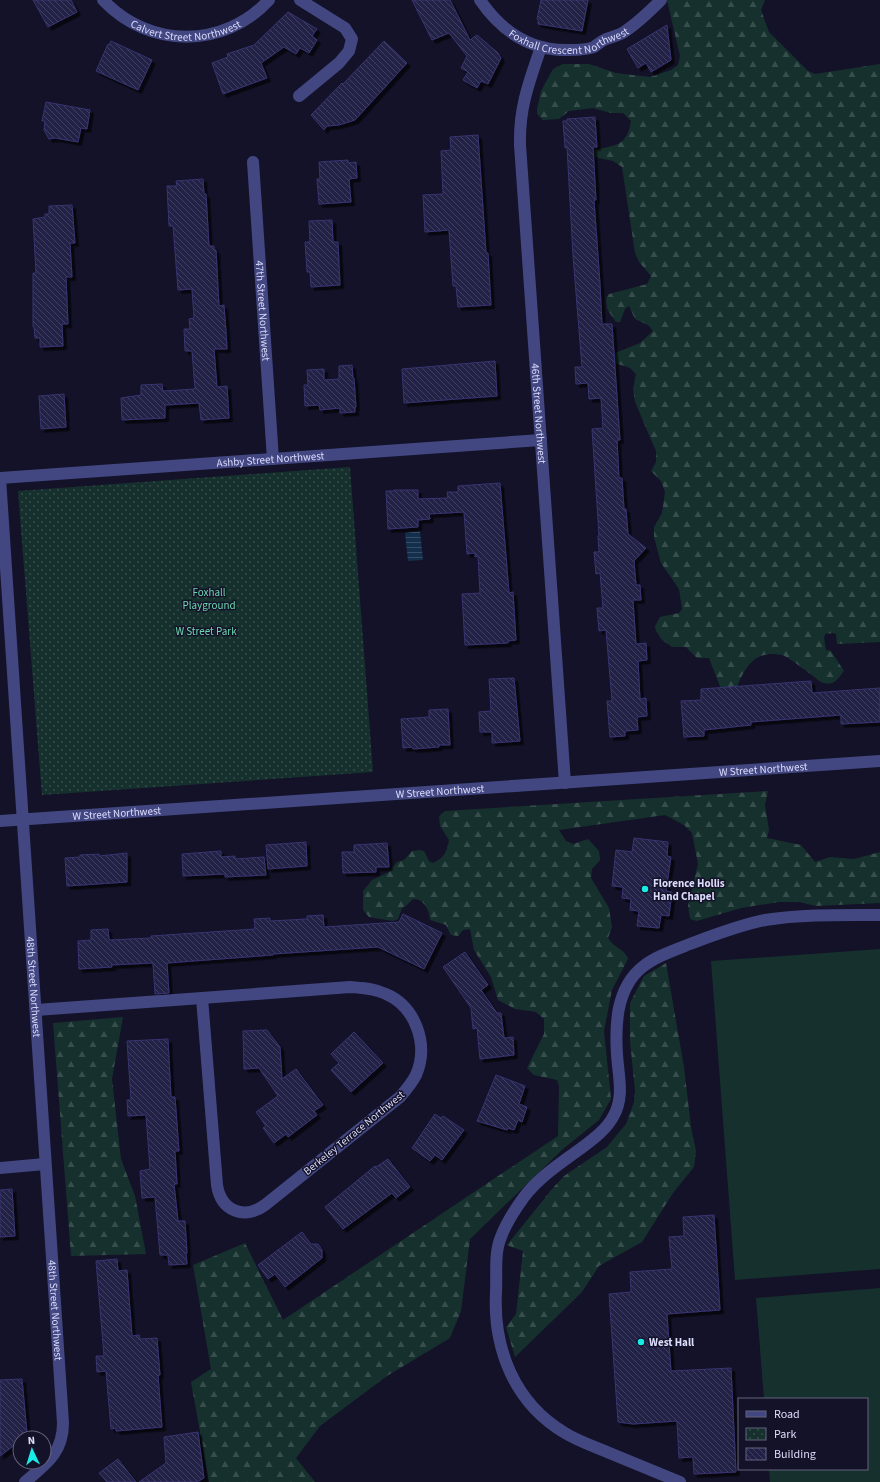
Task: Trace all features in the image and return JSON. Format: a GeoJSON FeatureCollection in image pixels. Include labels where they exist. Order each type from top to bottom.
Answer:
{"type":"FeatureCollection","features":[{"type":"Feature","properties":{"kind":"street","name":"Calvert Street Northwest"},"geometry":{"type":"LineString","coordinates":[[103,0],[123,18],[138,26],[165,36],[181,37],[198,37],[224,31],[249,18],[262,8],[269,0]]}},
{"type":"Feature","properties":{"kind":"street"},"geometry":{"type":"LineString","coordinates":[[299,96],[339,63],[349,51],[352,38],[345,28],[300,0]]}},
{"type":"Feature","properties":{"kind":"street","name":"Foxhall Crescent Northwest"},"geometry":{"type":"LineString","coordinates":[[480,0],[489,12],[510,33],[522,40],[541,47],[567,50],[594,47],[623,33],[635,25],[661,0]]}},
{"type":"Feature","properties":{"kind":"street","name":"46th Street Northwest"},"geometry":{"type":"LineString","coordinates":[[541,47],[524,99],[520,122],[520,140],[565,783]]}},
{"type":"Feature","properties":{"kind":"street","name":"47th Street Northwest"},"geometry":{"type":"LineString","coordinates":[[253,162],[273,459]]}},
{"type":"Feature","properties":{"kind":"street","name":"Ashby Street Northwest"},"geometry":{"type":"LineString","coordinates":[[0,478],[541,440]]}},
{"type":"Feature","properties":{"kind":"street","name":"48th Street Northwest"},"geometry":{"type":"LineString","coordinates":[[0,478],[63,1431],[57,1451],[50,1461],[25,1482]]}},
{"type":"Feature","properties":{"kind":"street","name":"W Street Northwest"},"geometry":{"type":"LineString","coordinates":[[0,821],[880,761]]}},
{"type":"Feature","properties":{"kind":"street"},"geometry":{"type":"LineString","coordinates":[[680,1482],[564,1433],[545,1418],[531,1404],[518,1387],[508,1371],[497,1328],[495,1307],[500,1238],[525,1197],[536,1183],[603,1131],[613,1118],[619,1104],[620,1093],[617,1054],[617,1022],[623,994],[635,972],[654,958],[748,924],[764,920],[810,916],[880,915]]}},
{"type":"Feature","properties":{"kind":"street","name":"Berkeley Terrace Northwest"},"geometry":{"type":"LineString","coordinates":[[36,1010],[350,987],[364,988],[387,994],[402,1004],[413,1018],[420,1036],[421,1056],[419,1066],[412,1083],[400,1097],[265,1205],[253,1211],[234,1211],[220,1197],[216,1185],[202,998]]}},
{"type":"Feature","properties":{"kind":"street"},"geometry":{"type":"LineString","coordinates":[[0,1168],[46,1164]]}},
{"type":"Feature","properties":{"kind":"green space"},"geometry":{"type":"Polygon","coordinates":[[[667,0],[765,0],[761,10],[769,32],[808,71],[815,74],[880,64],[880,642],[837,644],[836,634],[825,634],[824,638],[826,650],[831,651],[844,671],[837,680],[829,684],[821,682],[796,663],[782,655],[772,654],[756,658],[746,669],[735,693],[723,694],[709,658],[697,658],[686,647],[672,647],[662,640],[656,631],[655,626],[660,617],[679,613],[682,609],[679,589],[661,563],[654,537],[654,527],[662,513],[665,492],[661,481],[651,471],[656,462],[656,451],[635,402],[633,389],[636,374],[630,368],[612,362],[610,355],[640,343],[653,331],[648,325],[635,319],[629,306],[625,309],[620,322],[616,322],[607,309],[606,299],[609,294],[647,284],[651,276],[639,262],[635,253],[622,167],[613,161],[594,157],[592,153],[594,150],[614,145],[623,140],[629,130],[631,121],[623,113],[611,113],[593,108],[569,111],[559,119],[543,120],[537,114],[537,109],[541,91],[553,69],[563,64],[589,64],[616,73],[650,77],[671,70],[678,65],[680,56],[667,0]]]}},
{"type":"Feature","properties":{"kind":"green space","name":"W Street Park"},"geometry":{"type":"Polygon","coordinates":[[[350,467],[373,772],[42,795],[18,491],[350,467]]]}},
{"type":"Feature","properties":{"kind":"green space"},"geometry":{"type":"Polygon","coordinates":[[[768,791],[765,805],[769,830],[767,838],[801,845],[815,862],[830,857],[854,859],[880,852],[880,903],[816,906],[799,902],[779,902],[741,908],[697,921],[690,919],[688,905],[698,864],[692,833],[684,825],[665,815],[559,830],[566,841],[573,844],[588,839],[599,851],[600,860],[592,869],[591,878],[609,908],[612,927],[608,938],[613,944],[624,952],[628,959],[612,990],[604,1031],[611,1099],[599,1120],[563,1149],[470,1239],[461,1311],[450,1338],[387,1376],[320,1426],[296,1458],[315,1482],[209,1482],[191,1382],[211,1369],[193,1265],[245,1243],[283,1320],[558,1136],[559,1086],[557,1080],[534,1075],[527,1068],[544,1034],[544,1019],[536,1012],[515,1009],[498,1000],[491,977],[474,950],[470,929],[463,930],[458,936],[451,935],[446,925],[430,920],[426,906],[417,899],[413,899],[402,908],[398,919],[393,921],[369,917],[363,910],[363,891],[372,880],[389,872],[397,862],[404,860],[412,851],[424,851],[429,861],[433,863],[440,859],[446,851],[449,840],[440,826],[439,816],[445,811],[768,791]]]}},
{"type":"Feature","properties":{"kind":"green space"},"geometry":{"type":"Polygon","coordinates":[[[880,949],[880,1269],[735,1280],[711,961],[880,949]]]}},
{"type":"Feature","properties":{"kind":"green space"},"geometry":{"type":"Polygon","coordinates":[[[666,963],[684,1067],[691,1127],[696,1151],[694,1167],[673,1193],[642,1242],[599,1266],[582,1292],[515,1357],[506,1327],[516,1314],[523,1251],[507,1245],[564,1176],[607,1147],[626,1124],[634,1102],[635,1091],[630,1041],[630,1003],[644,976],[666,963]]]}},
{"type":"Feature","properties":{"kind":"green space"},"geometry":{"type":"Polygon","coordinates":[[[123,1017],[112,1079],[121,1159],[135,1196],[146,1254],[71,1256],[53,1023],[123,1017]]]}},
{"type":"Feature","properties":{"kind":"green space"},"geometry":{"type":"Polygon","coordinates":[[[880,1288],[880,1482],[770,1482],[769,1470],[868,1470],[868,1398],[764,1398],[756,1298],[880,1288]]]}},
{"type":"Feature","properties":{"kind":"water"},"geometry":{"type":"Polygon","coordinates":[[[420,531],[423,560],[408,561],[405,533],[420,531]]]}},
{"type":"Feature","properties":{"kind":"building"},"geometry":{"type":"Polygon","coordinates":[[[33,0],[71,0],[77,12],[48,27],[33,0]]]}},
{"type":"Feature","properties":{"kind":"building"},"geometry":{"type":"Polygon","coordinates":[[[412,0],[450,0],[470,40],[477,35],[498,53],[501,58],[488,84],[481,81],[477,88],[463,80],[468,72],[461,68],[467,56],[449,33],[432,40],[412,0]]]}},
{"type":"Feature","properties":{"kind":"building"},"geometry":{"type":"Polygon","coordinates":[[[541,0],[588,0],[582,31],[538,24],[537,19],[541,0]]]}},
{"type":"Feature","properties":{"kind":"building"},"geometry":{"type":"Polygon","coordinates":[[[288,12],[317,29],[312,36],[317,40],[309,53],[300,48],[296,54],[284,47],[261,63],[267,78],[223,94],[212,63],[228,57],[227,54],[254,45],[288,12]]]}},
{"type":"Feature","properties":{"kind":"building"},"geometry":{"type":"Polygon","coordinates":[[[667,25],[671,60],[651,72],[646,63],[638,68],[627,49],[667,25]]]}},
{"type":"Feature","properties":{"kind":"building"},"geometry":{"type":"Polygon","coordinates":[[[111,41],[152,60],[138,90],[96,71],[108,44],[109,45],[111,41]]]}},
{"type":"Feature","properties":{"kind":"building"},"geometry":{"type":"Polygon","coordinates":[[[384,41],[407,63],[355,120],[339,125],[327,126],[324,130],[311,115],[384,41]]]}},
{"type":"Feature","properties":{"kind":"building"},"geometry":{"type":"Polygon","coordinates":[[[46,102],[90,110],[87,129],[81,128],[78,142],[55,138],[49,139],[44,130],[45,121],[42,121],[46,102]]]}},
{"type":"Feature","properties":{"kind":"building"},"geometry":{"type":"Polygon","coordinates":[[[595,117],[597,147],[593,147],[596,200],[594,200],[602,324],[612,324],[620,440],[617,440],[619,478],[622,478],[624,509],[626,509],[628,534],[646,548],[634,561],[636,585],[640,585],[641,600],[633,600],[636,644],[646,643],[647,660],[638,661],[640,699],[646,698],[647,716],[637,717],[638,730],[625,731],[625,736],[610,737],[607,701],[612,701],[606,630],[599,631],[597,608],[603,608],[600,573],[596,574],[594,552],[599,552],[599,535],[592,429],[603,428],[601,398],[589,399],[588,383],[576,384],[575,367],[582,367],[573,256],[567,147],[565,148],[563,121],[567,121],[567,119],[595,117]]]}},
{"type":"Feature","properties":{"kind":"building"},"geometry":{"type":"Polygon","coordinates":[[[478,135],[491,305],[458,307],[456,286],[453,286],[449,230],[425,232],[423,195],[443,194],[441,151],[451,150],[450,137],[478,135]]]}},
{"type":"Feature","properties":{"kind":"building"},"geometry":{"type":"Polygon","coordinates":[[[348,160],[348,163],[356,162],[357,178],[349,179],[351,202],[319,204],[317,179],[320,179],[319,162],[348,160]]]}},
{"type":"Feature","properties":{"kind":"building"},"geometry":{"type":"Polygon","coordinates":[[[203,179],[204,194],[206,194],[209,246],[214,246],[214,250],[216,250],[219,306],[224,305],[226,332],[227,349],[214,349],[217,387],[227,386],[229,418],[201,420],[199,403],[165,405],[165,418],[122,420],[121,398],[141,395],[141,385],[162,384],[163,391],[195,389],[192,351],[185,351],[184,329],[190,329],[189,319],[194,318],[192,289],[178,290],[173,226],[169,226],[167,186],[177,186],[176,181],[203,179]]]}},
{"type":"Feature","properties":{"kind":"building"},"geometry":{"type":"Polygon","coordinates":[[[72,205],[75,243],[70,243],[72,277],[66,277],[68,324],[62,324],[63,346],[40,347],[40,338],[35,338],[33,327],[33,273],[36,273],[33,219],[45,217],[45,214],[49,214],[49,206],[72,205]]]}},
{"type":"Feature","properties":{"kind":"building"},"geometry":{"type":"Polygon","coordinates":[[[332,220],[333,242],[338,242],[340,285],[311,287],[310,272],[307,272],[305,242],[310,242],[309,221],[332,220]]]}},
{"type":"Feature","properties":{"kind":"building"},"geometry":{"type":"Polygon","coordinates":[[[495,361],[497,396],[404,403],[402,369],[495,361]]]}},
{"type":"Feature","properties":{"kind":"building"},"geometry":{"type":"Polygon","coordinates":[[[352,365],[356,407],[355,412],[340,413],[340,408],[320,410],[319,405],[305,406],[304,385],[308,385],[307,370],[324,369],[324,380],[339,379],[339,366],[352,365]]]}},
{"type":"Feature","properties":{"kind":"building"},"geometry":{"type":"Polygon","coordinates":[[[64,394],[66,427],[41,429],[39,396],[64,394]]]}},
{"type":"Feature","properties":{"kind":"building"},"geometry":{"type":"Polygon","coordinates":[[[500,483],[509,593],[513,592],[516,640],[508,641],[508,643],[465,645],[462,594],[480,593],[478,556],[475,557],[475,553],[467,554],[464,512],[429,514],[430,519],[418,520],[418,527],[388,529],[386,491],[418,490],[418,499],[448,498],[447,492],[458,492],[458,486],[500,483]]]}},
{"type":"Feature","properties":{"kind":"building"},"geometry":{"type":"Polygon","coordinates":[[[514,678],[520,741],[492,743],[492,732],[480,732],[479,712],[491,711],[489,679],[514,678]]]}},
{"type":"Feature","properties":{"kind":"building"},"geometry":{"type":"Polygon","coordinates":[[[811,681],[812,693],[880,688],[880,722],[841,724],[841,715],[751,722],[751,725],[704,730],[704,736],[684,737],[681,701],[701,700],[701,689],[811,681]]]}},
{"type":"Feature","properties":{"kind":"building"},"geometry":{"type":"Polygon","coordinates":[[[448,709],[450,745],[413,749],[412,747],[403,748],[401,719],[429,717],[429,710],[448,709]]]}},
{"type":"Feature","properties":{"kind":"building","name":"Florence Hollis Hand Chapel"},"geometry":{"type":"Polygon","coordinates":[[[634,838],[668,842],[667,856],[671,857],[666,891],[672,892],[669,916],[661,915],[659,928],[637,926],[639,911],[630,910],[631,899],[622,898],[623,887],[612,886],[616,850],[632,852],[634,838]]]}},
{"type":"Feature","properties":{"kind":"building"},"geometry":{"type":"Polygon","coordinates":[[[306,842],[307,866],[268,869],[266,845],[306,842]]]}},
{"type":"Feature","properties":{"kind":"building"},"geometry":{"type":"Polygon","coordinates":[[[387,843],[389,867],[376,867],[376,872],[343,873],[342,852],[354,852],[354,845],[387,843]]]}},
{"type":"Feature","properties":{"kind":"building"},"geometry":{"type":"Polygon","coordinates":[[[221,851],[221,857],[235,856],[235,859],[264,857],[266,875],[225,877],[225,874],[183,876],[182,854],[221,851]]]}},
{"type":"Feature","properties":{"kind":"building"},"geometry":{"type":"Polygon","coordinates":[[[127,853],[127,882],[67,886],[65,858],[80,857],[80,855],[99,854],[99,856],[127,853]]]}},
{"type":"Feature","properties":{"kind":"building"},"geometry":{"type":"Polygon","coordinates":[[[403,914],[442,933],[424,969],[378,947],[167,963],[169,993],[155,994],[153,963],[111,965],[112,967],[79,969],[78,941],[91,940],[91,930],[108,929],[110,940],[151,938],[151,936],[255,929],[254,919],[270,918],[270,921],[307,919],[307,916],[323,915],[324,927],[399,922],[403,914]]]}},
{"type":"Feature","properties":{"kind":"building"},"geometry":{"type":"Polygon","coordinates":[[[465,952],[488,985],[481,990],[497,1013],[501,1013],[504,1038],[513,1037],[514,1055],[480,1059],[477,1028],[473,1029],[471,1008],[443,967],[465,952]]]}},
{"type":"Feature","properties":{"kind":"building"},"geometry":{"type":"Polygon","coordinates":[[[267,1030],[280,1047],[282,1079],[296,1069],[323,1105],[314,1111],[317,1115],[288,1137],[286,1134],[274,1143],[263,1128],[266,1126],[256,1112],[278,1096],[259,1068],[244,1069],[243,1031],[267,1030]]]}},
{"type":"Feature","properties":{"kind":"building"},"geometry":{"type":"Polygon","coordinates":[[[354,1032],[383,1063],[351,1092],[331,1070],[339,1063],[331,1054],[354,1032]]]}},
{"type":"Feature","properties":{"kind":"building"},"geometry":{"type":"Polygon","coordinates":[[[168,1039],[171,1097],[175,1097],[179,1151],[175,1151],[177,1184],[174,1184],[178,1221],[185,1221],[187,1253],[187,1264],[169,1265],[168,1255],[160,1255],[155,1197],[142,1198],[140,1171],[150,1169],[146,1115],[128,1116],[127,1100],[131,1100],[127,1041],[168,1039]]]}},
{"type":"Feature","properties":{"kind":"building"},"geometry":{"type":"Polygon","coordinates":[[[496,1075],[525,1086],[519,1104],[527,1107],[522,1122],[518,1120],[514,1130],[508,1128],[507,1130],[477,1121],[496,1075]]]}},
{"type":"Feature","properties":{"kind":"building"},"geometry":{"type":"Polygon","coordinates":[[[435,1114],[441,1118],[443,1116],[464,1130],[442,1160],[435,1155],[430,1161],[412,1148],[435,1114]]]}},
{"type":"Feature","properties":{"kind":"building"},"geometry":{"type":"Polygon","coordinates":[[[388,1159],[410,1187],[396,1198],[392,1193],[343,1229],[325,1207],[375,1166],[376,1167],[388,1159]]]}},
{"type":"Feature","properties":{"kind":"building"},"geometry":{"type":"Polygon","coordinates":[[[12,1189],[15,1236],[0,1237],[0,1190],[12,1189]]]}},
{"type":"Feature","properties":{"kind":"building","name":"West Hall"},"geometry":{"type":"Polygon","coordinates":[[[714,1215],[720,1310],[667,1314],[671,1371],[731,1368],[736,1472],[694,1474],[693,1457],[679,1458],[677,1421],[633,1424],[618,1422],[609,1294],[631,1292],[630,1272],[672,1269],[669,1237],[684,1236],[683,1217],[714,1215]]]}},
{"type":"Feature","properties":{"kind":"building"},"geometry":{"type":"Polygon","coordinates":[[[302,1232],[311,1244],[318,1244],[322,1250],[322,1258],[285,1287],[275,1274],[268,1279],[258,1265],[302,1232]]]}},
{"type":"Feature","properties":{"kind":"building"},"geometry":{"type":"Polygon","coordinates":[[[117,1259],[118,1271],[127,1270],[132,1336],[139,1335],[140,1339],[157,1338],[162,1427],[116,1431],[116,1428],[111,1429],[106,1371],[97,1372],[96,1356],[104,1356],[96,1261],[117,1259]]]}},
{"type":"Feature","properties":{"kind":"building"},"geometry":{"type":"Polygon","coordinates":[[[22,1379],[27,1430],[12,1430],[12,1447],[0,1456],[0,1380],[22,1379]]]}},
{"type":"Feature","properties":{"kind":"building"},"geometry":{"type":"Polygon","coordinates":[[[198,1432],[204,1478],[197,1482],[139,1482],[166,1463],[164,1437],[198,1432]]]}},
{"type":"Feature","properties":{"kind":"building"},"geometry":{"type":"Polygon","coordinates":[[[118,1459],[136,1482],[107,1482],[99,1473],[118,1459]]]}},
{"type":"Feature","properties":{"kind":"place","name":"Florence Hollis Hand Chapel"},"geometry":{"type":"Point","coordinates":[645,889]}},
{"type":"Feature","properties":{"kind":"place","name":"West Hall"},"geometry":{"type":"Point","coordinates":[641,1342]}},
{"type":"Feature","properties":{"kind":"park label","name":"Foxhall Playground"},"geometry":{"type":"Point","coordinates":[209,598]}}]}
